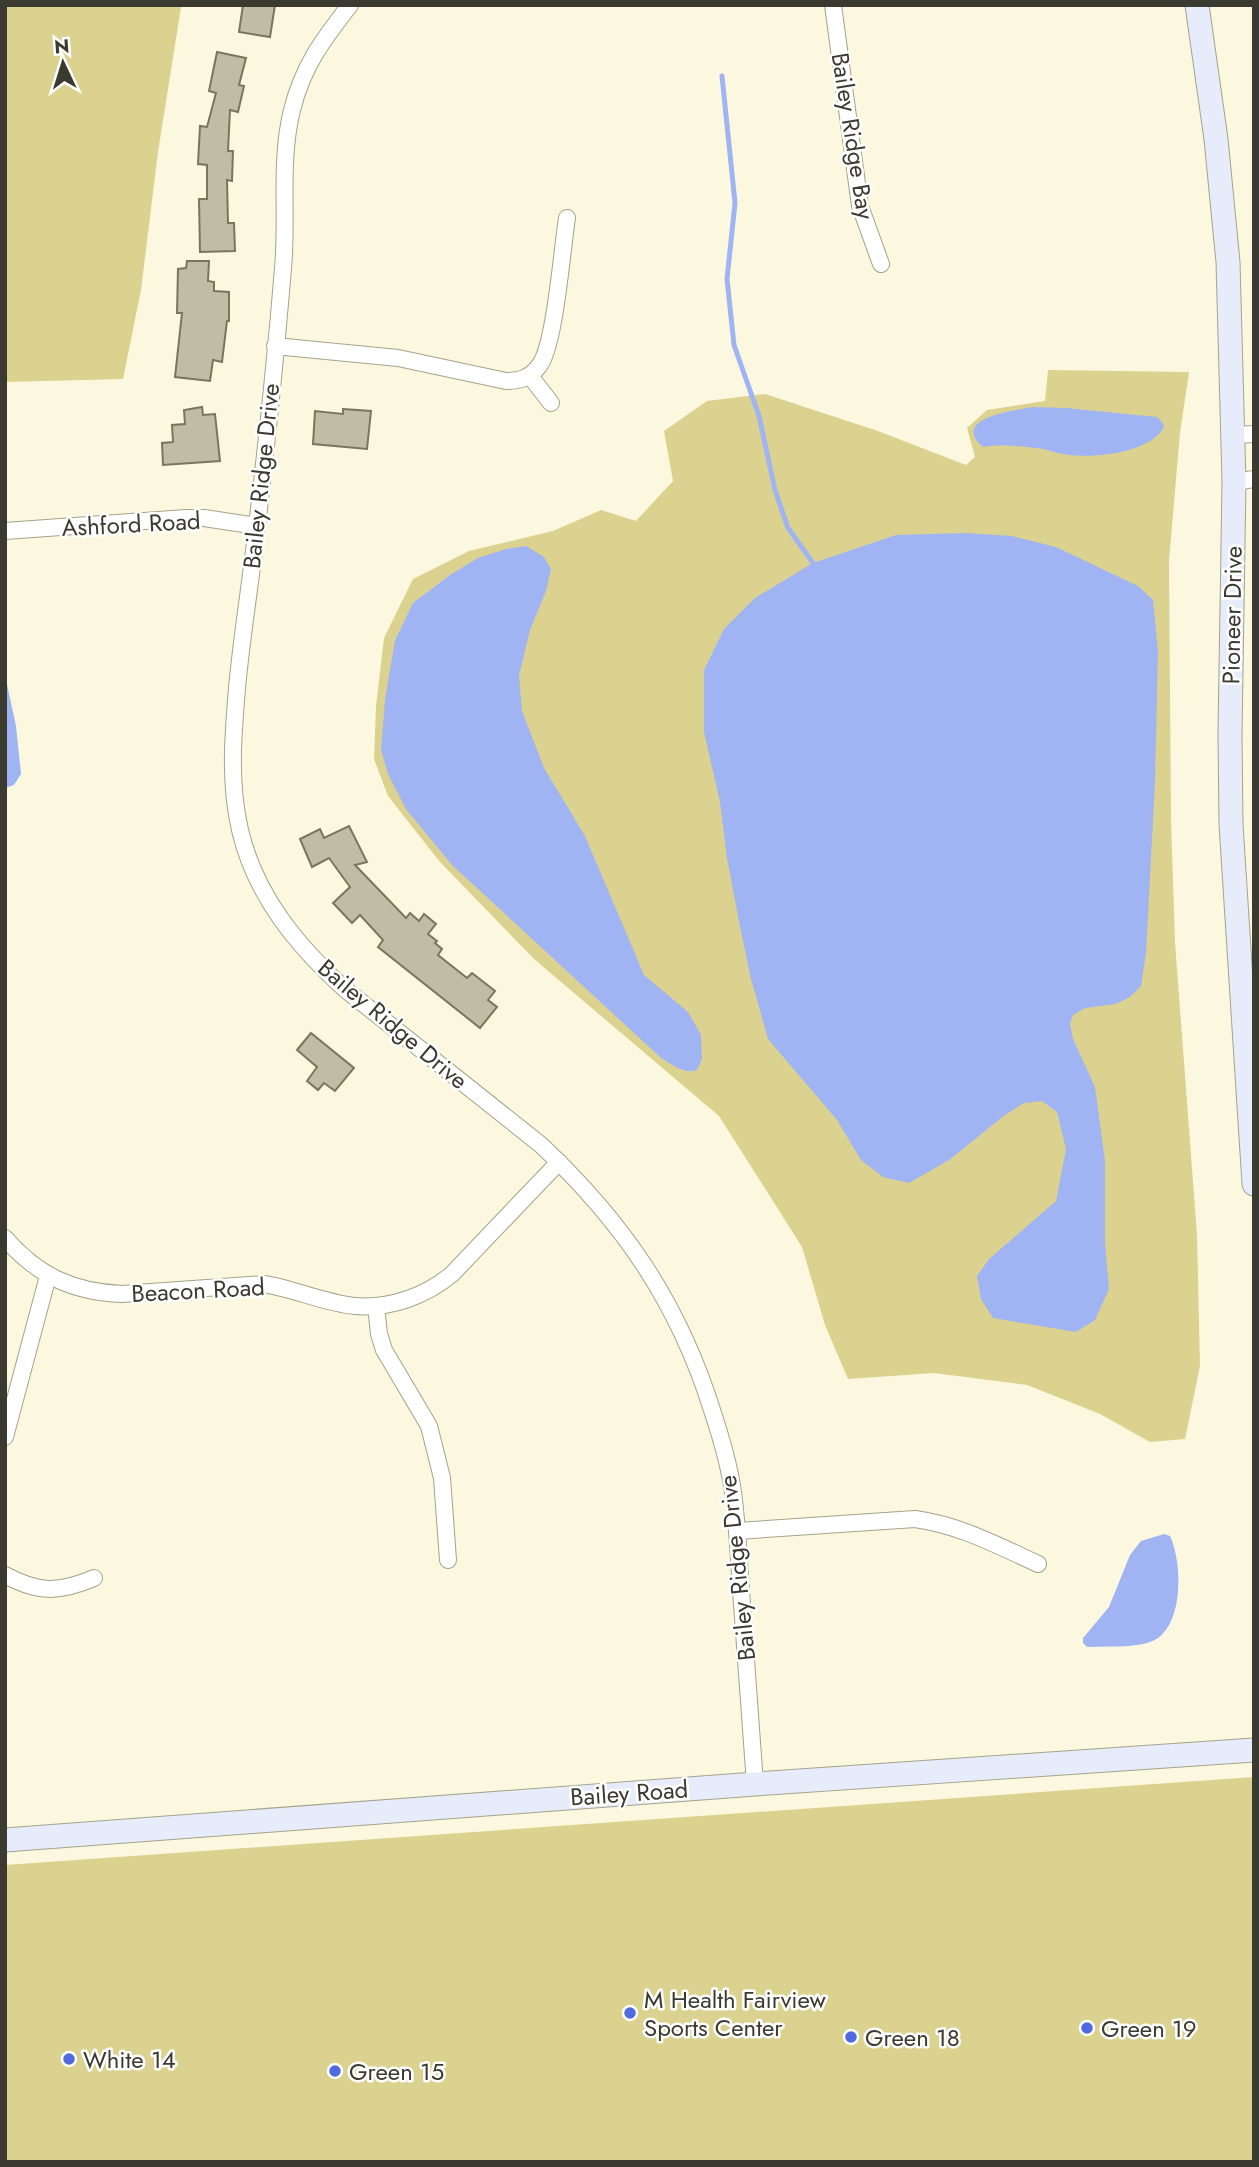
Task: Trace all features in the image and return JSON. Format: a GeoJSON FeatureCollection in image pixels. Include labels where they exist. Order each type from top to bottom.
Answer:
{"type":"FeatureCollection","features":[{"type":"Feature","properties":{"kind":"main road","name":"Pioneer Drive"},"geometry":{"type":"LineString","coordinates":[[1197,5],[1216,139],[1244,434],[1244,480],[1230,734],[1231,824],[1254,1184]]}},
{"type":"Feature","properties":{"kind":"main road","name":"Bailey Road"},"geometry":{"type":"LineString","coordinates":[[5,1840],[1254,1750]]}},
{"type":"Feature","properties":{"kind":"street","name":"Bailey Ridge Drive"},"geometry":{"type":"LineString","coordinates":[[350,5],[313,54],[300,83],[285,139],[284,265],[232,748],[233,788],[240,830],[250,863],[266,896],[288,929],[318,965],[559,1162],[597,1200],[624,1235],[676,1318],[706,1392],[721,1439],[733,1491],[755,1784]]}},
{"type":"Feature","properties":{"kind":"street","name":"Bailey Ridge Bay"},"geometry":{"type":"LineString","coordinates":[[833,5],[860,206],[881,264]]}},
{"type":"Feature","properties":{"kind":"street"},"geometry":{"type":"LineString","coordinates":[[275,346],[398,358],[506,381],[517,381],[530,376],[546,355],[567,218]]}},
{"type":"Feature","properties":{"kind":"street"},"geometry":{"type":"LineString","coordinates":[[530,376],[551,403]]}},
{"type":"Feature","properties":{"kind":"street","name":"Ashford Road"},"geometry":{"type":"LineString","coordinates":[[5,531],[186,518],[257,526]]}},
{"type":"Feature","properties":{"kind":"street","name":"Beacon Road"},"geometry":{"type":"LineString","coordinates":[[5,1238],[17,1252],[47,1276],[78,1287],[112,1293],[264,1284],[286,1287],[354,1306],[376,1306],[421,1294],[440,1284],[559,1162]]}},
{"type":"Feature","properties":{"kind":"street"},"geometry":{"type":"LineString","coordinates":[[5,1437],[47,1276]]}},
{"type":"Feature","properties":{"kind":"street"},"geometry":{"type":"LineString","coordinates":[[376,1306],[384,1350],[429,1426],[442,1478],[448,1560]]}},
{"type":"Feature","properties":{"kind":"street"},"geometry":{"type":"LineString","coordinates":[[737,1531],[915,1519],[938,1522],[966,1531],[1038,1564]]}},
{"type":"Feature","properties":{"kind":"street"},"geometry":{"type":"LineString","coordinates":[[5,1575],[40,1590],[75,1586],[93,1578]]}},
{"type":"Feature","properties":{"kind":"shaded area"},"geometry":{"type":"Polygon","coordinates":[[[5,5],[183,5],[158,152],[141,290],[123,379],[5,382],[5,5]]]}},
{"type":"Feature","properties":{"kind":"shaded area"},"geometry":{"type":"Polygon","coordinates":[[[1048,370],[1189,372],[1180,433],[1169,561],[1175,942],[1197,1235],[1200,1366],[1185,1439],[1150,1442],[1100,1414],[1027,1385],[934,1373],[848,1379],[825,1325],[802,1247],[719,1116],[534,959],[440,862],[388,796],[374,759],[376,706],[384,638],[413,579],[469,551],[553,531],[601,510],[636,521],[673,481],[664,431],[707,401],[765,394],[878,431],[966,465],[975,457],[967,428],[987,410],[1045,401],[1048,370]]]}},
{"type":"Feature","properties":{"kind":"shaded area","name":"M Health Fairview Sports Center"},"geometry":{"type":"Polygon","coordinates":[[[1254,1777],[1254,2162],[5,2162],[5,1865],[1254,1777]]]}},
{"type":"Feature","properties":{"kind":"water"},"geometry":{"type":"Polygon","coordinates":[[[1033,407],[1157,417],[1164,427],[1157,436],[1135,448],[1093,456],[1069,455],[1021,446],[983,447],[975,437],[974,429],[979,422],[1001,413],[1033,407]]]}},
{"type":"Feature","properties":{"kind":"water"},"geometry":{"type":"Polygon","coordinates":[[[965,533],[1012,536],[1056,547],[1138,586],[1153,600],[1158,651],[1155,782],[1146,953],[1141,986],[1130,997],[1116,1004],[1085,1008],[1073,1015],[1070,1024],[1073,1039],[1095,1087],[1105,1161],[1105,1244],[1109,1289],[1095,1320],[1076,1332],[993,1318],[981,1299],[977,1276],[989,1259],[1056,1201],[1066,1149],[1057,1112],[1042,1101],[1024,1103],[949,1160],[909,1183],[883,1177],[861,1160],[837,1120],[768,1039],[740,927],[720,802],[704,732],[704,670],[724,629],[755,598],[813,563],[896,535],[965,533]]]}},
{"type":"Feature","properties":{"kind":"water"},"geometry":{"type":"Polygon","coordinates":[[[526,546],[544,557],[551,569],[546,591],[530,630],[519,676],[522,711],[544,768],[585,836],[644,975],[688,1012],[701,1035],[702,1059],[697,1070],[682,1070],[660,1057],[452,865],[406,809],[388,774],[381,750],[385,700],[395,640],[413,603],[478,558],[526,546]]]}},
{"type":"Feature","properties":{"kind":"water"},"geometry":{"type":"Polygon","coordinates":[[[5,675],[16,726],[21,774],[14,785],[5,788],[5,675]]]}},
{"type":"Feature","properties":{"kind":"water"},"geometry":{"type":"Polygon","coordinates":[[[1164,1534],[1170,1536],[1174,1548],[1178,1579],[1178,1596],[1168,1626],[1159,1637],[1140,1645],[1087,1647],[1083,1638],[1109,1607],[1130,1555],[1141,1541],[1164,1534]]]}},
{"type":"Feature","properties":{"kind":"building"},"geometry":{"type":"Polygon","coordinates":[[[243,5],[275,5],[270,37],[239,32],[243,5]]]}},
{"type":"Feature","properties":{"kind":"building"},"geometry":{"type":"Polygon","coordinates":[[[217,52],[246,58],[239,85],[244,86],[238,112],[230,110],[228,151],[233,151],[232,181],[227,180],[228,223],[234,223],[235,251],[200,252],[199,199],[207,199],[207,165],[198,164],[200,126],[207,127],[216,93],[209,91],[217,52]]]}},
{"type":"Feature","properties":{"kind":"building"},"geometry":{"type":"Polygon","coordinates":[[[187,261],[209,261],[208,281],[214,282],[214,291],[229,292],[229,321],[222,362],[213,360],[210,381],[175,377],[182,313],[177,313],[178,269],[186,268],[187,261]]]}},
{"type":"Feature","properties":{"kind":"building"},"geometry":{"type":"Polygon","coordinates":[[[202,407],[203,415],[215,414],[220,461],[163,465],[162,443],[173,442],[172,425],[185,424],[184,410],[202,407]]]}},
{"type":"Feature","properties":{"kind":"building"},"geometry":{"type":"Polygon","coordinates":[[[343,409],[371,411],[367,449],[313,444],[315,411],[343,414],[343,409]]]}},
{"type":"Feature","properties":{"kind":"building"},"geometry":{"type":"Polygon","coordinates":[[[349,826],[367,862],[355,865],[406,918],[410,913],[419,921],[424,914],[436,924],[428,934],[442,949],[438,955],[467,978],[472,973],[495,991],[488,1000],[497,1007],[480,1028],[378,947],[383,940],[360,915],[352,923],[333,903],[350,887],[329,858],[312,867],[300,839],[320,829],[324,838],[349,826]]]}},
{"type":"Feature","properties":{"kind":"building"},"geometry":{"type":"Polygon","coordinates":[[[311,1033],[354,1068],[335,1091],[324,1083],[318,1090],[307,1081],[317,1067],[297,1050],[311,1033]]]}},
{"type":"Feature","properties":{"kind":"waterway"},"geometry":{"type":"LineString","coordinates":[[722,76],[735,203],[727,279],[734,345],[759,416],[775,490],[788,528],[813,563]]}},
{"type":"Feature","properties":{"kind":"place","name":"M Health Fairview Sports Center"},"geometry":{"type":"Point","coordinates":[630,2013]}},
{"type":"Feature","properties":{"kind":"place","name":"Green 19"},"geometry":{"type":"Point","coordinates":[1087,2028]}},
{"type":"Feature","properties":{"kind":"place","name":"Green 18"},"geometry":{"type":"Point","coordinates":[851,2037]}},
{"type":"Feature","properties":{"kind":"place","name":"White 14"},"geometry":{"type":"Point","coordinates":[69,2059]}},
{"type":"Feature","properties":{"kind":"place","name":"Green 15"},"geometry":{"type":"Point","coordinates":[335,2071]}}]}
